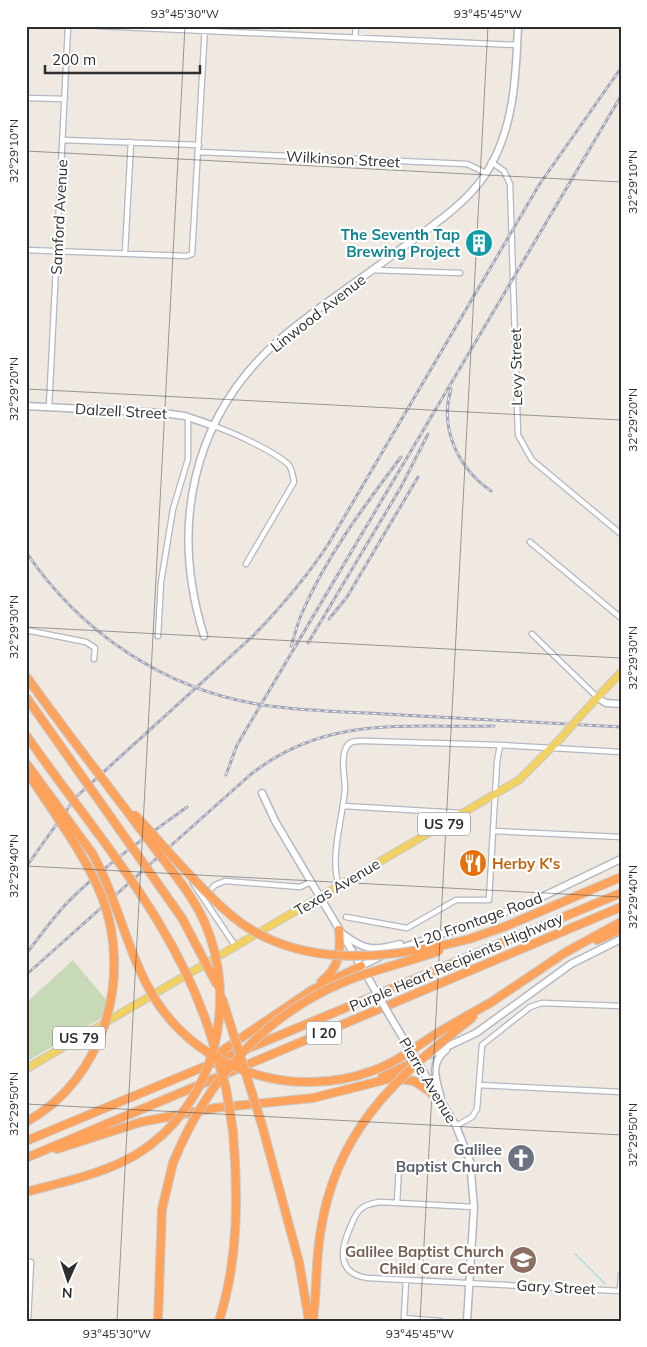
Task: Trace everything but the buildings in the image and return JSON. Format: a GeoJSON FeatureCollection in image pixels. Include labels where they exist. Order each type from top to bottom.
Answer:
{"type":"FeatureCollection","features":[{"type":"Feature","properties":{"kind":"highway"},"geometry":{"type":"LineString","coordinates":[[26,676],[188,892],[204,921],[217,962],[221,992],[216,1041],[204,1077],[192,1100],[179,1118],[159,1138],[136,1155],[99,1172],[26,1192]]}},
{"type":"Feature","properties":{"kind":"highway"},"geometry":{"type":"LineString","coordinates":[[26,697],[162,887],[204,956],[229,1014],[262,1125],[299,1262],[309,1321]]}},
{"type":"Feature","properties":{"kind":"highway"},"geometry":{"type":"LineString","coordinates":[[26,735],[142,894],[178,954],[209,1029],[226,1088],[233,1131],[237,1182],[236,1244],[232,1272],[219,1321]]}},
{"type":"Feature","properties":{"kind":"highway"},"geometry":{"type":"LineString","coordinates":[[26,763],[92,853],[109,884],[134,955],[155,1000],[178,1027],[194,1042],[224,1062],[259,1076],[282,1081],[319,1082],[338,1080],[384,1066],[490,1003],[580,944],[621,922]]}},
{"type":"Feature","properties":{"kind":"highway"},"geometry":{"type":"LineString","coordinates":[[26,770],[97,886],[109,922],[114,958],[110,1009],[91,1057],[65,1091],[50,1106],[26,1122]]}},
{"type":"Feature","properties":{"kind":"highway"},"geometry":{"type":"LineString","coordinates":[[112,790],[224,910],[250,929],[274,941],[317,954],[361,957],[414,952],[469,939]]}},
{"type":"Feature","properties":{"kind":"highway"},"geometry":{"type":"LineString","coordinates":[[158,1321],[162,1209],[173,1163],[191,1122],[212,1088],[232,1062],[282,1018],[304,1002],[346,981],[447,949],[621,877]]}},
{"type":"Feature","properties":{"kind":"highway","name":"Purple Heart Recipients Highway"},"geometry":{"type":"LineString","coordinates":[[26,1140],[189,1074],[621,893]]}},
{"type":"Feature","properties":{"kind":"highway","name":"Purple Heart Recipients Highway"},"geometry":{"type":"LineString","coordinates":[[27,1157],[621,907]]}},
{"type":"Feature","properties":{"kind":"highway"},"geometry":{"type":"LineString","coordinates":[[546,966],[621,929]]}},
{"type":"Feature","properties":{"kind":"highway"},"geometry":{"type":"LineString","coordinates":[[312,990],[336,966],[340,950],[339,930]]}},
{"type":"Feature","properties":{"kind":"highway"},"geometry":{"type":"LineString","coordinates":[[189,1074],[312,990],[361,966]]}},
{"type":"Feature","properties":{"kind":"highway"},"geometry":{"type":"LineString","coordinates":[[313,1321],[319,1240],[325,1207],[348,1145],[378,1102],[400,1078],[490,1003]]}},
{"type":"Feature","properties":{"kind":"highway"},"geometry":{"type":"LineString","coordinates":[[364,1085],[416,1061]]}},
{"type":"Feature","properties":{"kind":"highway"},"geometry":{"type":"LineString","coordinates":[[27,1157],[141,1122],[214,1108],[304,1099],[385,1079],[406,1078],[422,1086],[444,1106]]}},
{"type":"Feature","properties":{"kind":"highway"},"geometry":{"type":"LineString","coordinates":[[152,1321],[158,1299]]}},
{"type":"Feature","properties":{"kind":"main road","name":"Linwood Avenue"},"geometry":{"type":"LineString","coordinates":[[204,636],[191,584],[188,530],[197,469],[214,426],[237,386],[267,352],[287,334],[450,212],[470,193],[486,173],[492,162],[510,112],[518,45],[518,26]]}},
{"type":"Feature","properties":{"kind":"main road","name":"Dalzell Street"},"geometry":{"type":"LineString","coordinates":[[26,406],[163,413],[188,417],[214,426]]}},
{"type":"Feature","properties":{"kind":"main road","name":"Texas Avenue"},"geometry":{"type":"LineString","coordinates":[[26,1069],[523,777],[621,672]]}},
{"type":"Feature","properties":{"kind":"main road"},"geometry":{"type":"LineString","coordinates":[[598,698],[606,703],[621,704]]}},
{"type":"Feature","properties":{"kind":"main road"},"geometry":{"type":"LineString","coordinates":[[262,793],[275,821],[361,966]]}},
{"type":"Feature","properties":{"kind":"main road","name":"I-20 Frontage Road"},"geometry":{"type":"LineString","coordinates":[[361,966],[433,936],[525,905],[621,859]]}},
{"type":"Feature","properties":{"kind":"main road"},"geometry":{"type":"LineString","coordinates":[[339,930],[358,944],[377,949],[433,936]]}},
{"type":"Feature","properties":{"kind":"main road"},"geometry":{"type":"LineString","coordinates":[[444,1106],[435,1077],[436,1064],[441,1054],[498,1018],[571,964],[621,939]]}},
{"type":"Feature","properties":{"kind":"main road","name":"Pierre Avenue"},"geometry":{"type":"LineString","coordinates":[[361,966],[456,1126],[470,1161],[474,1207],[467,1321]]}},
{"type":"Feature","properties":{"kind":"main road"},"geometry":{"type":"LineString","coordinates":[[416,1061],[469,1036]]}},
{"type":"Feature","properties":{"kind":"street","name":"Samford Avenue"},"geometry":{"type":"LineString","coordinates":[[49,407],[68,26]]}},
{"type":"Feature","properties":{"kind":"street"},"geometry":{"type":"LineString","coordinates":[[98,26],[205,29],[518,45]]}},
{"type":"Feature","properties":{"kind":"street"},"geometry":{"type":"LineString","coordinates":[[355,38],[356,26]]}},
{"type":"Feature","properties":{"kind":"street"},"geometry":{"type":"LineString","coordinates":[[26,250],[126,252],[187,256],[192,254],[205,29]]}},
{"type":"Feature","properties":{"kind":"street"},"geometry":{"type":"LineString","coordinates":[[26,98],[65,99]]}},
{"type":"Feature","properties":{"kind":"street"},"geometry":{"type":"LineString","coordinates":[[63,140],[199,145]]}},
{"type":"Feature","properties":{"kind":"street"},"geometry":{"type":"LineString","coordinates":[[126,252],[131,142]]}},
{"type":"Feature","properties":{"kind":"street","name":"Wilkinson Street"},"geometry":{"type":"LineString","coordinates":[[199,152],[467,164],[486,173]]}},
{"type":"Feature","properties":{"kind":"street","name":"Levy Street"},"geometry":{"type":"LineString","coordinates":[[492,162],[504,171],[510,184],[518,435],[532,460],[621,534]]}},
{"type":"Feature","properties":{"kind":"street"},"geometry":{"type":"LineString","coordinates":[[373,270],[460,273]]}},
{"type":"Feature","properties":{"kind":"street"},"geometry":{"type":"LineString","coordinates":[[158,636],[161,582],[172,509],[188,459],[188,417]]}},
{"type":"Feature","properties":{"kind":"street"},"geometry":{"type":"LineString","coordinates":[[214,426],[240,436],[287,463],[293,475],[294,482],[246,564]]}},
{"type":"Feature","properties":{"kind":"street"},"geometry":{"type":"LineString","coordinates":[[530,542],[621,618]]}},
{"type":"Feature","properties":{"kind":"street"},"geometry":{"type":"LineString","coordinates":[[26,630],[86,642],[95,648],[94,660]]}},
{"type":"Feature","properties":{"kind":"street"},"geometry":{"type":"LineString","coordinates":[[532,634],[592,690],[598,698]]}},
{"type":"Feature","properties":{"kind":"street"},"geometry":{"type":"LineString","coordinates":[[339,885],[337,855],[343,806],[345,755],[350,744],[365,741],[500,745],[621,752]]}},
{"type":"Feature","properties":{"kind":"street"},"geometry":{"type":"LineString","coordinates":[[346,918],[407,928],[456,900],[489,900],[497,758],[500,745]]}},
{"type":"Feature","properties":{"kind":"street"},"geometry":{"type":"LineString","coordinates":[[343,806],[462,813]]}},
{"type":"Feature","properties":{"kind":"street"},"geometry":{"type":"LineString","coordinates":[[494,831],[621,837]]}},
{"type":"Feature","properties":{"kind":"street"},"geometry":{"type":"LineString","coordinates":[[191,879],[236,947]]}},
{"type":"Feature","properties":{"kind":"street"},"geometry":{"type":"LineString","coordinates":[[203,898],[215,885],[225,881],[300,887],[311,882]]}},
{"type":"Feature","properties":{"kind":"street"},"geometry":{"type":"LineString","coordinates":[[456,1126],[476,1112],[482,1046],[535,1004],[621,1006]]}},
{"type":"Feature","properties":{"kind":"street"},"geometry":{"type":"LineString","coordinates":[[479,1085],[621,1092]]}},
{"type":"Feature","properties":{"kind":"street"},"geometry":{"type":"LineString","coordinates":[[399,1166],[397,1203],[474,1207]]}},
{"type":"Feature","properties":{"kind":"street","name":"Gary Street"},"geometry":{"type":"LineString","coordinates":[[397,1203],[380,1202],[364,1206],[356,1214],[346,1236],[342,1255],[350,1271],[362,1277],[620,1291]]}},
{"type":"Feature","properties":{"kind":"street"},"geometry":{"type":"LineString","coordinates":[[28,1321],[29,1262]]}},
{"type":"Feature","properties":{"kind":"street"},"geometry":{"type":"LineString","coordinates":[[620,1291],[621,1275]]}},
{"type":"Feature","properties":{"kind":"street"},"geometry":{"type":"LineString","coordinates":[[406,1280],[404,1318],[440,1321]]}},
{"type":"Feature","properties":{"kind":"green space"},"geometry":{"type":"Polygon","coordinates":[[[73,960],[108,1002],[105,1016],[26,1062],[26,1003],[73,960]]]}},
{"type":"Feature","properties":{"kind":"waterway"},"geometry":{"type":"LineString","coordinates":[[575,1254],[605,1284]]}},
{"type":"Feature","properties":{"kind":"railway"},"geometry":{"type":"LineString","coordinates":[[26,867],[76,797],[254,635],[312,568],[329,543],[539,185],[621,68]]}},
{"type":"Feature","properties":{"kind":"railway"},"geometry":{"type":"LineString","coordinates":[[226,775],[237,745],[621,96]]}},
{"type":"Feature","properties":{"kind":"railway"},"geometry":{"type":"LineString","coordinates":[[451,389],[448,418],[454,446],[469,471],[491,491]]}},
{"type":"Feature","properties":{"kind":"railway"},"geometry":{"type":"LineString","coordinates":[[308,643],[401,487],[428,434]]}},
{"type":"Feature","properties":{"kind":"railway"},"geometry":{"type":"LineString","coordinates":[[291,646],[302,613],[322,572],[360,513],[401,457]]}},
{"type":"Feature","properties":{"kind":"railway"},"geometry":{"type":"LineString","coordinates":[[329,619],[347,597],[418,477]]}},
{"type":"Feature","properties":{"kind":"railway"},"geometry":{"type":"LineString","coordinates":[[26,552],[72,608],[99,632],[128,653],[159,671],[192,686],[227,697],[263,705],[315,710],[621,727]]}},
{"type":"Feature","properties":{"kind":"railway"},"geometry":{"type":"LineString","coordinates":[[26,975],[250,775],[278,756],[307,742],[336,734],[366,729],[494,726]]}},
{"type":"Feature","properties":{"kind":"railway"},"geometry":{"type":"LineString","coordinates":[[26,954],[56,915],[81,889],[125,852],[187,807]]}},
{"type":"Feature","properties":{"kind":"place","name":"The Seventh Tap Brewing Project"},"geometry":{"type":"Point","coordinates":[479,243]}},
{"type":"Feature","properties":{"kind":"place","name":"Herby K's"},"geometry":{"type":"Point","coordinates":[473,863]}},
{"type":"Feature","properties":{"kind":"place","name":"Galilee Baptist Church"},"geometry":{"type":"Point","coordinates":[521,1158]}},
{"type":"Feature","properties":{"kind":"place","name":"Galilee Baptist Church Child Care Center"},"geometry":{"type":"Point","coordinates":[523,1260]}}]}
